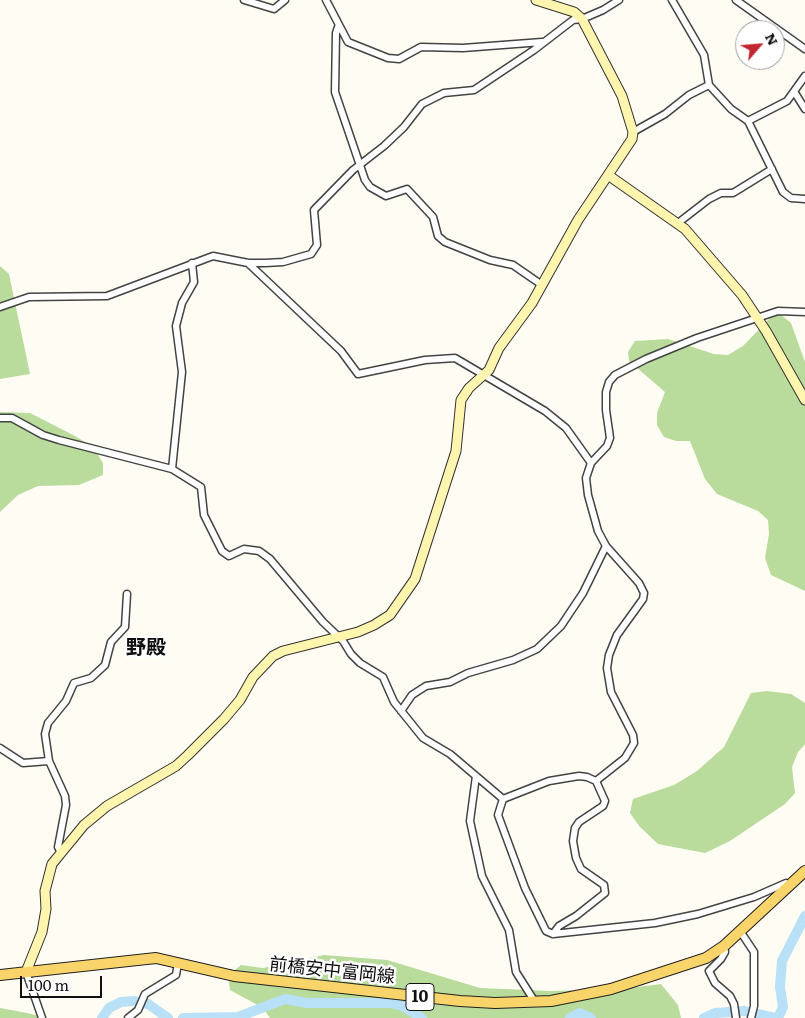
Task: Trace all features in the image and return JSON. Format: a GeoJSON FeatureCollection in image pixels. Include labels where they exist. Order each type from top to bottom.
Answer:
{"type":"FeatureCollection","features":[{"type":"Feature","properties":{"kind":"main road","name":"前橋安中富岡線"},"geometry":{"type":"LineString","coordinates":[[0,975],[156,958],[234,976],[460,1001],[494,1003],[534,1002],[582,996],[684,967],[706,958],[724,946],[805,871]]}},
{"type":"Feature","properties":{"kind":"street"},"geometry":{"type":"LineString","coordinates":[[244,0],[274,9],[286,0]]}},
{"type":"Feature","properties":{"kind":"street"},"geometry":{"type":"LineString","coordinates":[[326,0],[338,27],[348,42],[388,58],[399,59],[421,47],[463,48],[542,42]]}},
{"type":"Feature","properties":{"kind":"street"},"geometry":{"type":"LineString","coordinates":[[42,1018],[26,972],[45,922],[47,879],[52,864],[60,852],[84,826],[107,806],[176,766],[188,755],[224,719],[240,700],[257,672],[273,656],[283,651],[358,632],[390,615],[415,579],[456,451],[461,400],[469,388],[485,376],[499,348],[542,285],[578,220],[630,144],[634,132],[622,96],[582,19],[574,12],[536,0]]}},
{"type":"Feature","properties":{"kind":"street"},"geometry":{"type":"LineString","coordinates":[[0,307],[29,297],[107,296],[213,256],[248,262],[283,262],[310,254],[317,245],[314,210],[322,199],[384,146],[428,100],[444,93],[474,90],[534,50],[573,20],[582,19],[619,0]]}},
{"type":"Feature","properties":{"kind":"street"},"geometry":{"type":"LineString","coordinates":[[672,0],[704,55],[710,85],[731,109],[748,121],[785,194],[791,198],[805,199]]}},
{"type":"Feature","properties":{"kind":"street"},"geometry":{"type":"LineString","coordinates":[[736,0],[805,49]]}},
{"type":"Feature","properties":{"kind":"street"},"geometry":{"type":"LineString","coordinates":[[338,27],[336,33],[335,92],[359,166],[370,187],[386,196],[407,189],[433,217],[438,236],[444,242],[490,260],[513,265],[542,285]]}},
{"type":"Feature","properties":{"kind":"street"},"geometry":{"type":"LineString","coordinates":[[748,121],[787,101],[795,93],[805,76]]}},
{"type":"Feature","properties":{"kind":"street"},"geometry":{"type":"LineString","coordinates":[[634,132],[665,114],[689,95],[710,85]]}},
{"type":"Feature","properties":{"kind":"street"},"geometry":{"type":"LineString","coordinates":[[795,93],[805,109]]}},
{"type":"Feature","properties":{"kind":"street"},"geometry":{"type":"LineString","coordinates":[[678,223],[709,199],[720,193],[733,192],[772,169]]}},
{"type":"Feature","properties":{"kind":"street"},"geometry":{"type":"LineString","coordinates":[[608,175],[678,223],[742,295],[758,318],[805,400]]}},
{"type":"Feature","properties":{"kind":"street"},"geometry":{"type":"LineString","coordinates":[[248,262],[342,350],[358,374],[425,360],[455,358],[545,411],[566,428],[591,463]]}},
{"type":"Feature","properties":{"kind":"street"},"geometry":{"type":"LineString","coordinates":[[172,469],[182,372],[176,326],[182,303],[194,282],[192,263]]}},
{"type":"Feature","properties":{"kind":"street"},"geometry":{"type":"LineString","coordinates":[[596,781],[624,758],[634,743],[633,735],[611,692],[607,668],[609,655],[617,635],[643,599],[644,592],[639,583],[606,546],[598,531],[588,495],[586,478],[591,463],[607,446],[610,438],[606,392],[609,382],[614,375],[646,359],[688,342],[786,309],[805,312]]}},
{"type":"Feature","properties":{"kind":"street"},"geometry":{"type":"LineString","coordinates":[[0,418],[12,418],[43,435],[59,440],[172,469],[201,487],[204,515],[222,551],[229,556],[244,549],[259,551],[270,559],[360,663],[382,677],[394,702],[423,738],[450,754],[503,799]]}},
{"type":"Feature","properties":{"kind":"street"},"geometry":{"type":"LineString","coordinates":[[401,711],[412,695],[426,686],[450,682],[468,673],[512,660],[537,649],[561,626],[582,593],[606,546]]}},
{"type":"Feature","properties":{"kind":"street"},"geometry":{"type":"LineString","coordinates":[[60,852],[58,847],[66,805],[65,796],[49,761],[45,734],[48,723],[66,701],[74,683],[90,678],[105,665],[111,642],[125,627],[127,594]]}},
{"type":"Feature","properties":{"kind":"street"},"geometry":{"type":"LineString","coordinates":[[0,748],[23,763],[49,761]]}},
{"type":"Feature","properties":{"kind":"street"},"geometry":{"type":"LineString","coordinates":[[476,776],[470,821],[482,876],[509,930],[516,972],[534,1002]]}},
{"type":"Feature","properties":{"kind":"street"},"geometry":{"type":"LineString","coordinates":[[503,799],[549,781],[579,776],[596,781],[605,801],[603,806],[579,822],[575,828],[573,841],[581,869],[604,885],[606,890],[594,903],[559,926],[553,934]]}},
{"type":"Feature","properties":{"kind":"street"},"geometry":{"type":"LineString","coordinates":[[503,799],[498,815],[501,827],[536,912],[546,931],[553,934],[656,923],[698,914],[754,897],[786,883],[790,886]]}},
{"type":"Feature","properties":{"kind":"street"},"geometry":{"type":"LineString","coordinates":[[740,930],[754,952],[754,1006],[751,1018]]}},
{"type":"Feature","properties":{"kind":"street"},"geometry":{"type":"LineString","coordinates":[[724,946],[725,952],[721,959],[709,971],[715,983],[730,996],[734,1004],[736,1018]]}},
{"type":"Feature","properties":{"kind":"street"},"geometry":{"type":"LineString","coordinates":[[128,1018],[138,1010],[146,994],[176,975],[178,963]]}},
{"type":"Feature","properties":{"kind":"green space"},"geometry":{"type":"Polygon","coordinates":[[[0,266],[9,274],[30,374],[0,379],[0,266]]]}},
{"type":"Feature","properties":{"kind":"green space"},"geometry":{"type":"Polygon","coordinates":[[[780,314],[791,323],[805,362],[805,591],[771,575],[765,558],[769,534],[768,520],[758,511],[717,494],[705,479],[690,441],[676,441],[664,437],[657,425],[657,413],[665,392],[629,361],[628,352],[635,341],[668,339],[714,354],[728,355],[743,346],[771,317],[780,314]]]}},
{"type":"Feature","properties":{"kind":"green space"},"geometry":{"type":"Polygon","coordinates":[[[0,412],[30,413],[93,447],[103,463],[103,475],[79,485],[38,486],[18,495],[0,512],[0,412]]]}},
{"type":"Feature","properties":{"kind":"green space"},"geometry":{"type":"Polygon","coordinates":[[[767,691],[791,694],[805,703],[805,744],[798,752],[792,767],[795,793],[785,804],[730,841],[705,853],[658,844],[639,826],[630,813],[633,799],[674,785],[697,771],[724,747],[751,693],[767,691]]]}},
{"type":"Feature","properties":{"kind":"green space"},"geometry":{"type":"Polygon","coordinates":[[[324,955],[387,960],[480,988],[551,991],[622,989],[661,984],[678,1005],[681,1018],[270,1018],[263,1008],[230,990],[231,973],[241,965],[263,968],[324,955]]]}},
{"type":"Feature","properties":{"kind":"green space"},"geometry":{"type":"Polygon","coordinates":[[[0,1008],[27,1013],[48,1018],[0,1018],[0,1008]]]}},
{"type":"Feature","properties":{"kind":"waterway"},"geometry":{"type":"LineString","coordinates":[[778,1018],[783,1007],[780,987],[782,961],[805,916]]}},
{"type":"Feature","properties":{"kind":"waterway"},"geometry":{"type":"LineString","coordinates":[[183,1018],[238,1017],[285,999],[307,1003],[391,1003],[402,1006],[422,1018]]}},
{"type":"Feature","properties":{"kind":"waterway"},"geometry":{"type":"LineString","coordinates":[[102,1018],[109,1008],[121,1002],[134,1001],[148,1004],[168,1018]]}},
{"type":"Feature","properties":{"kind":"waterway"},"geometry":{"type":"LineString","coordinates":[[704,1018],[715,1013],[744,1011],[775,1018]]}},
{"type":"Feature","properties":{"kind":"waterway"},"geometry":{"type":"LineString","coordinates":[[570,1018],[580,1013],[591,1018]]}},
{"type":"Feature","properties":{"kind":"district","name":"野殿"},"geometry":{"type":"Point","coordinates":[146,648]}}]}
